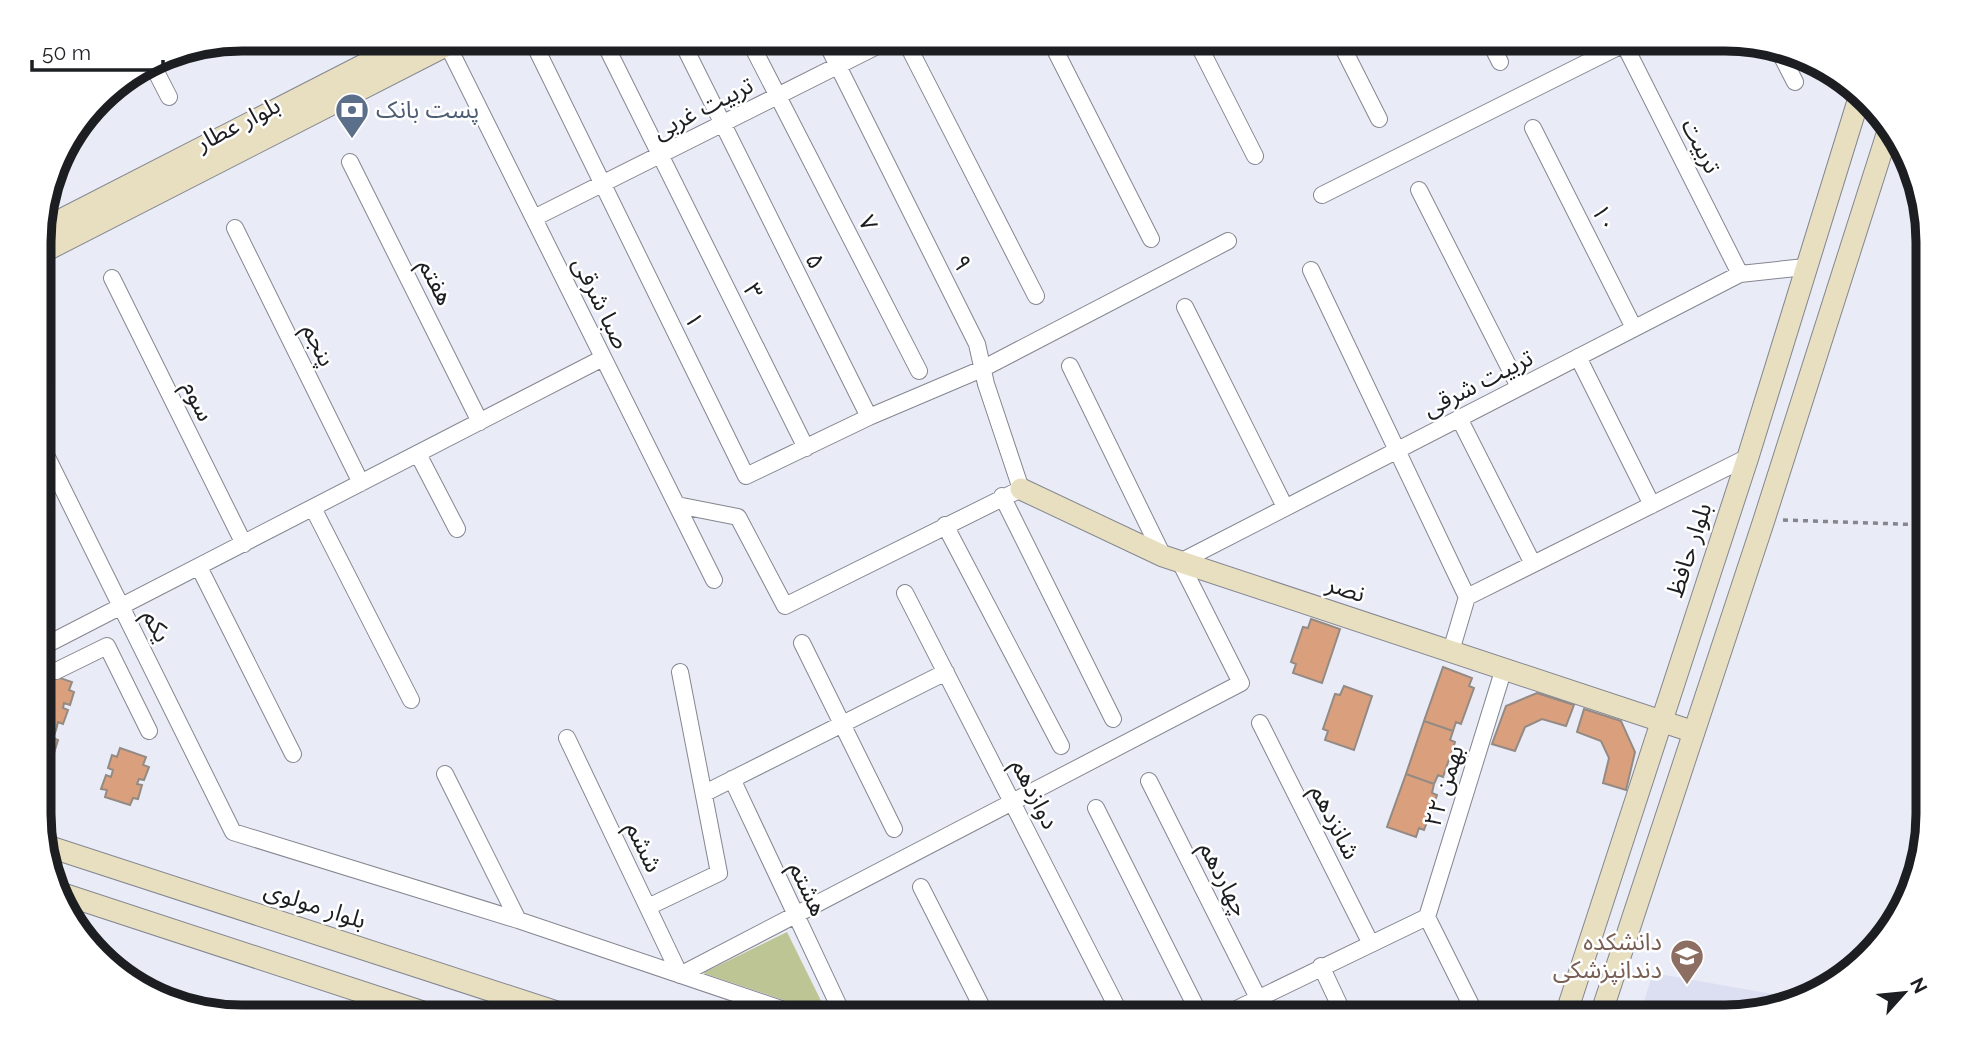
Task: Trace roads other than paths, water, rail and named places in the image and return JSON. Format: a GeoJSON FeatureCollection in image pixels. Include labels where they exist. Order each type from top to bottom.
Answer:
{"type":"FeatureCollection","features":[{"type":"Feature","properties":{"kind":"street","name":"بلوار عطار"},"geometry":{"type":"LineString","coordinates":[[52,225],[391,51]]}},
{"type":"Feature","properties":{"kind":"street","name":"بلوار عطار"},"geometry":{"type":"LineString","coordinates":[[51,248],[432,51]]}},
{"type":"Feature","properties":{"kind":"street","name":"صبا شرقی"},"geometry":{"type":"LineString","coordinates":[[456,51],[534,218],[714,580]]}},
{"type":"Feature","properties":{"kind":"street","name":"۱"},"geometry":{"type":"LineString","coordinates":[[537,51],[746,475],[806,448]]}},
{"type":"Feature","properties":{"kind":"street","name":"۳"},"geometry":{"type":"LineString","coordinates":[[608,51],[806,448]]}},
{"type":"Feature","properties":{"kind":"street","name":"۵"},"geometry":{"type":"LineString","coordinates":[[686,51],[869,417]]}},
{"type":"Feature","properties":{"kind":"street","name":"۷"},"geometry":{"type":"LineString","coordinates":[[754,51],[919,371]]}},
{"type":"Feature","properties":{"kind":"street"},"geometry":{"type":"LineString","coordinates":[[830,51],[838,66]]}},
{"type":"Feature","properties":{"kind":"street","name":"تربیت غربی"},"geometry":{"type":"LineString","coordinates":[[534,218],[867,51]]}},
{"type":"Feature","properties":{"kind":"street"},"geometry":{"type":"LineString","coordinates":[[911,51],[1036,296]]}},
{"type":"Feature","properties":{"kind":"street"},"geometry":{"type":"LineString","coordinates":[[1056,51],[1151,239]]}},
{"type":"Feature","properties":{"kind":"street"},"geometry":{"type":"LineString","coordinates":[[1202,51],[1255,156]]}},
{"type":"Feature","properties":{"kind":"street"},"geometry":{"type":"LineString","coordinates":[[1344,51],[1379,120]]}},
{"type":"Feature","properties":{"kind":"street"},"geometry":{"type":"LineString","coordinates":[[1494,51],[1500,62]]}},
{"type":"Feature","properties":{"kind":"street"},"geometry":{"type":"LineString","coordinates":[[1322,195],[1603,51]]}},
{"type":"Feature","properties":{"kind":"street","name":"تربیت"},"geometry":{"type":"LineString","coordinates":[[1629,51],[1740,274]]}},
{"type":"Feature","properties":{"kind":"street"},"geometry":{"type":"LineString","coordinates":[[1784,60],[1795,82]]}},
{"type":"Feature","properties":{"kind":"street","name":"۹"},"geometry":{"type":"LineString","coordinates":[[838,66],[977,344],[1012,493],[1112,719]]}},
{"type":"Feature","properties":{"kind":"street"},"geometry":{"type":"LineString","coordinates":[[156,71],[169,97]]}},
{"type":"Feature","properties":{"kind":"street","name":"بلوار حافظ"},"geometry":{"type":"LineString","coordinates":[[1568,1005],[1748,457],[1857,104]]}},
{"type":"Feature","properties":{"kind":"street","name":"۱۰"},"geometry":{"type":"LineString","coordinates":[[1532,128],[1634,328]]}},
{"type":"Feature","properties":{"kind":"street"},"geometry":{"type":"LineString","coordinates":[[1604,1005],[1765,520],[1885,138]]}},
{"type":"Feature","properties":{"kind":"street","name":"هفتم"},"geometry":{"type":"LineString","coordinates":[[351,162],[480,422]]}},
{"type":"Feature","properties":{"kind":"street"},"geometry":{"type":"LineString","coordinates":[[1419,190],[1519,387]]}},
{"type":"Feature","properties":{"kind":"street","name":"پنجم"},"geometry":{"type":"LineString","coordinates":[[235,228],[361,484]]}},
{"type":"Feature","properties":{"kind":"street"},"geometry":{"type":"LineString","coordinates":[[806,448],[869,417],[982,369],[1228,242]]}},
{"type":"Feature","properties":{"kind":"street","name":"تربیت شرقی"},"geometry":{"type":"LineString","coordinates":[[1171,559],[1285,507],[1740,274],[1805,267]]}},
{"type":"Feature","properties":{"kind":"street"},"geometry":{"type":"LineString","coordinates":[[1311,270],[1395,451],[1467,597],[1451,651]]}},
{"type":"Feature","properties":{"kind":"street","name":"سوم"},"geometry":{"type":"LineString","coordinates":[[112,278],[244,544]]}},
{"type":"Feature","properties":{"kind":"street"},"geometry":{"type":"LineString","coordinates":[[1185,307],[1285,507]]}},
{"type":"Feature","properties":{"kind":"street"},"geometry":{"type":"LineString","coordinates":[[1578,357],[1652,505]]}},
{"type":"Feature","properties":{"kind":"street"},"geometry":{"type":"LineString","coordinates":[[51,642],[603,358]]}},
{"type":"Feature","properties":{"kind":"street"},"geometry":{"type":"LineString","coordinates":[[680,975],[1241,684],[1171,559],[1070,366]]}},
{"type":"Feature","properties":{"kind":"street"},"geometry":{"type":"LineString","coordinates":[[1459,418],[1533,564]]}},
{"type":"Feature","properties":{"kind":"street"},"geometry":{"type":"LineString","coordinates":[[418,454],[457,530]]}},
{"type":"Feature","properties":{"kind":"street"},"geometry":{"type":"LineString","coordinates":[[1467,597],[1748,457]]}},
{"type":"Feature","properties":{"kind":"street","name":"یکم"},"geometry":{"type":"LineString","coordinates":[[51,465],[233,832],[518,920]]}},
{"type":"Feature","properties":{"kind":"street"},"geometry":{"type":"LineString","coordinates":[[677,505],[738,517],[785,606],[1012,493]]}},
{"type":"Feature","properties":{"kind":"street","name":"نصر"},"geometry":{"type":"LineString","coordinates":[[1012,493],[1171,559],[1694,732]]}},
{"type":"Feature","properties":{"kind":"street"},"geometry":{"type":"LineString","coordinates":[[313,508],[411,700]]}},
{"type":"Feature","properties":{"kind":"street"},"geometry":{"type":"LineString","coordinates":[[945,525],[1061,746]]}},
{"type":"Feature","properties":{"kind":"street"},"geometry":{"type":"LineString","coordinates":[[199,567],[293,754]]}},
{"type":"Feature","properties":{"kind":"street","name":"دوازدهم"},"geometry":{"type":"LineString","coordinates":[[905,593],[1116,1005]]}},
{"type":"Feature","properties":{"kind":"street"},"geometry":{"type":"LineString","coordinates":[[802,643],[894,829]]}},
{"type":"Feature","properties":{"kind":"street"},"geometry":{"type":"LineString","coordinates":[[51,669],[56,671],[107,646],[149,731]]}},
{"type":"Feature","properties":{"kind":"street","name":"۲۲ بهمن"},"geometry":{"type":"LineString","coordinates":[[1427,917],[1504,668]]}},
{"type":"Feature","properties":{"kind":"street"},"geometry":{"type":"LineString","coordinates":[[648,907],[719,873],[680,672]]}},
{"type":"Feature","properties":{"kind":"street"},"geometry":{"type":"LineString","coordinates":[[705,793],[946,672]]}},
{"type":"Feature","properties":{"kind":"street","name":"شانزدهم"},"geometry":{"type":"LineString","coordinates":[[1260,723],[1370,942]]}},
{"type":"Feature","properties":{"kind":"street","name":"ششم"},"geometry":{"type":"LineString","coordinates":[[567,738],[680,975]]}},
{"type":"Feature","properties":{"kind":"street"},"geometry":{"type":"LineString","coordinates":[[445,774],[518,920],[769,1005]]}},
{"type":"Feature","properties":{"kind":"street","name":"هشتم"},"geometry":{"type":"LineString","coordinates":[[732,779],[838,1005]]}},
{"type":"Feature","properties":{"kind":"street","name":"چهاردهم"},"geometry":{"type":"LineString","coordinates":[[1149,781],[1258,998]]}},
{"type":"Feature","properties":{"kind":"street"},"geometry":{"type":"LineString","coordinates":[[1096,808],[1195,1005]]}},
{"type":"Feature","properties":{"kind":"street","name":"بلوار مولوی"},"geometry":{"type":"LineString","coordinates":[[54,848],[535,1005]]}},
{"type":"Feature","properties":{"kind":"street"},"geometry":{"type":"LineString","coordinates":[[921,887],[981,1005]]}},
{"type":"Feature","properties":{"kind":"street"},"geometry":{"type":"LineString","coordinates":[[69,896],[401,1005]]}},
{"type":"Feature","properties":{"kind":"street"},"geometry":{"type":"LineString","coordinates":[[1244,1005],[1370,942],[1427,917],[1471,1005]]}},
{"type":"Feature","properties":{"kind":"street"},"geometry":{"type":"LineString","coordinates":[[1321,966],[1339,1005]]}},
{"type":"Feature","properties":{"kind":"place","name":"پست بانک"},"geometry":{"type":"Point","coordinates":[352,140]}},
{"type":"Feature","properties":{"kind":"place","name":"دانشکده دندانپزشکی"},"geometry":{"type":"Point","coordinates":[1687,986]}}]}
